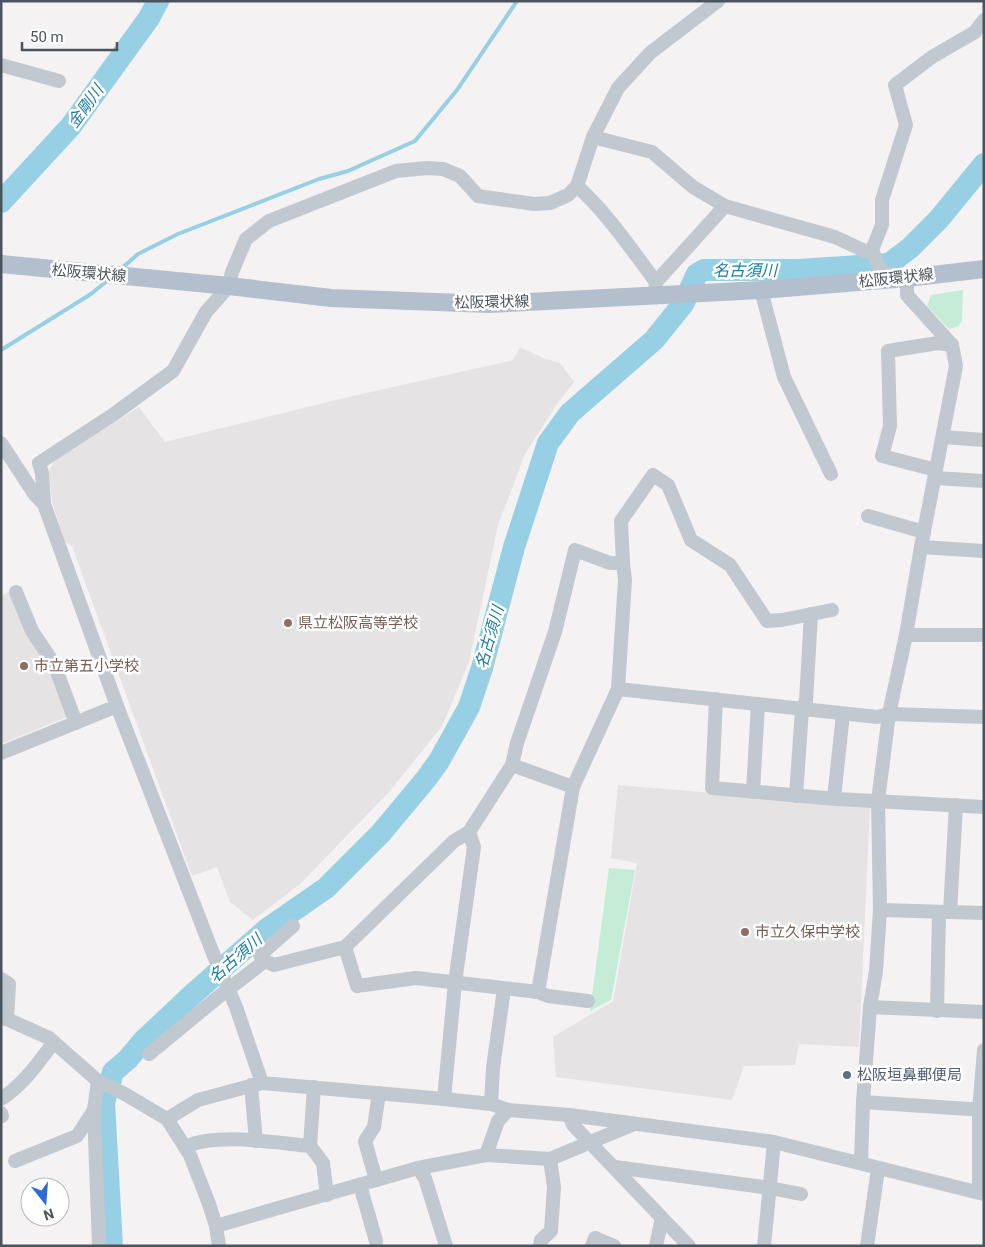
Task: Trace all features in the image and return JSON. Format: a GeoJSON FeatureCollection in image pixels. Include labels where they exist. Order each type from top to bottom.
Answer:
{"type":"FeatureCollection","features":[{"type":"Feature","properties":{"kind":"main road","name":"松阪環状線"},"geometry":{"type":"LineString","coordinates":[[1,264],[152,278],[331,298],[489,304],[659,291],[714,292],[761,290],[906,278],[984,268]]}},
{"type":"Feature","properties":{"kind":"street"},"geometry":{"type":"LineString","coordinates":[[256,1141],[256,1084],[229,990],[117,706],[44,504],[42,473],[39,463],[114,414],[173,371],[206,312],[229,286],[232,272],[246,239],[269,221],[396,172],[428,168],[443,169],[460,176],[478,196],[534,204],[550,203],[568,195],[577,186],[594,137],[618,88],[650,53],[718,1]]}},
{"type":"Feature","properties":{"kind":"street"},"geometry":{"type":"LineString","coordinates":[[861,1163],[870,1007],[876,971],[880,910],[878,801],[889,714],[906,635],[956,366],[952,345],[907,295],[906,278],[880,272],[872,250],[882,225],[882,200],[906,125],[895,85],[932,57],[975,32],[984,20]]}},
{"type":"Feature","properties":{"kind":"street"},"geometry":{"type":"LineString","coordinates":[[1,65],[59,80]]}},
{"type":"Feature","properties":{"kind":"street"},"geometry":{"type":"LineString","coordinates":[[594,137],[652,152],[693,187],[725,206],[835,237],[865,251],[872,250]]}},
{"type":"Feature","properties":{"kind":"street"},"geometry":{"type":"LineString","coordinates":[[577,186],[593,200],[613,223],[659,291],[725,206]]}},
{"type":"Feature","properties":{"kind":"street"},"geometry":{"type":"LineString","coordinates":[[761,290],[784,377],[831,474]]}},
{"type":"Feature","properties":{"kind":"street"},"geometry":{"type":"LineString","coordinates":[[952,345],[938,343],[888,351],[890,426],[882,456],[935,474],[984,482]]}},
{"type":"Feature","properties":{"kind":"street"},"geometry":{"type":"LineString","coordinates":[[942,437],[984,440]]}},
{"type":"Feature","properties":{"kind":"street"},"geometry":{"type":"LineString","coordinates":[[1,443],[35,495],[44,504]]}},
{"type":"Feature","properties":{"kind":"street"},"geometry":{"type":"LineString","coordinates":[[538,992],[573,787],[618,689],[625,580],[621,521],[653,475],[668,485],[691,540],[730,565],[767,621],[782,620],[832,610]]}},
{"type":"Feature","properties":{"kind":"street"},"geometry":{"type":"LineString","coordinates":[[868,516],[924,532]]}},
{"type":"Feature","properties":{"kind":"street"},"geometry":{"type":"LineString","coordinates":[[921,547],[984,551]]}},
{"type":"Feature","properties":{"kind":"street"},"geometry":{"type":"LineString","coordinates":[[293,926],[260,955],[265,961],[274,965],[345,947],[454,842],[470,832],[512,765],[517,743],[555,632],[575,550],[610,563],[623,563]]}},
{"type":"Feature","properties":{"kind":"street"},"geometry":{"type":"LineString","coordinates":[[16,592],[32,631],[54,664],[76,723]]}},
{"type":"Feature","properties":{"kind":"street"},"geometry":{"type":"LineString","coordinates":[[796,796],[802,709],[806,701],[811,614]]}},
{"type":"Feature","properties":{"kind":"street"},"geometry":{"type":"LineString","coordinates":[[906,635],[984,635]]}},
{"type":"Feature","properties":{"kind":"street"},"geometry":{"type":"LineString","coordinates":[[618,689],[877,717],[889,714],[984,717]]}},
{"type":"Feature","properties":{"kind":"street"},"geometry":{"type":"LineString","coordinates":[[716,699],[712,788],[796,796],[984,807]]}},
{"type":"Feature","properties":{"kind":"street"},"geometry":{"type":"LineString","coordinates":[[754,792],[758,704]]}},
{"type":"Feature","properties":{"kind":"street"},"geometry":{"type":"LineString","coordinates":[[1,752],[117,706]]}},
{"type":"Feature","properties":{"kind":"street"},"geometry":{"type":"LineString","coordinates":[[834,798],[843,714]]}},
{"type":"Feature","properties":{"kind":"street"},"geometry":{"type":"LineString","coordinates":[[512,765],[573,787]]}},
{"type":"Feature","properties":{"kind":"street"},"geometry":{"type":"LineString","coordinates":[[937,1011],[944,912],[956,805]]}},
{"type":"Feature","properties":{"kind":"street"},"geometry":{"type":"LineString","coordinates":[[444,1099],[455,983],[474,847],[470,832]]}},
{"type":"Feature","properties":{"kind":"street"},"geometry":{"type":"LineString","coordinates":[[880,910],[984,913]]}},
{"type":"Feature","properties":{"kind":"street"},"geometry":{"type":"LineString","coordinates":[[345,947],[357,986],[416,978],[538,992],[548,996],[588,1001]]}},
{"type":"Feature","properties":{"kind":"street"},"geometry":{"type":"LineString","coordinates":[[149,1054],[265,961]]}},
{"type":"Feature","properties":{"kind":"street"},"geometry":{"type":"LineString","coordinates":[[1,979],[9,984],[4,1019],[49,1038],[98,1081],[123,1093],[167,1119],[190,1155],[216,1226],[219,1246]]}},
{"type":"Feature","properties":{"kind":"street"},"geometry":{"type":"LineString","coordinates":[[491,1104],[493,1068],[504,989]]}},
{"type":"Feature","properties":{"kind":"street"},"geometry":{"type":"LineString","coordinates":[[870,1007],[984,1012]]}},
{"type":"Feature","properties":{"kind":"street"},"geometry":{"type":"LineString","coordinates":[[1,1099],[12,1092],[30,1075],[54,1042]]}},
{"type":"Feature","properties":{"kind":"street"},"geometry":{"type":"LineString","coordinates":[[167,1119],[198,1100],[256,1084],[314,1087],[491,1104],[508,1110],[569,1115],[774,1142],[981,1193],[984,1050]]}},
{"type":"Feature","properties":{"kind":"street"},"geometry":{"type":"LineString","coordinates":[[98,1081],[94,1110],[99,1246]]}},
{"type":"Feature","properties":{"kind":"street"},"geometry":{"type":"LineString","coordinates":[[314,1087],[310,1146],[323,1163],[326,1195]]}},
{"type":"Feature","properties":{"kind":"street"},"geometry":{"type":"LineString","coordinates":[[376,1180],[365,1141],[374,1127],[379,1093]]}},
{"type":"Feature","properties":{"kind":"street"},"geometry":{"type":"LineString","coordinates":[[864,1102],[982,1110]]}},
{"type":"Feature","properties":{"kind":"street"},"geometry":{"type":"LineString","coordinates":[[15,1161],[77,1136],[94,1110]]}},
{"type":"Feature","properties":{"kind":"street"},"geometry":{"type":"LineString","coordinates":[[486,1155],[498,1121],[508,1110]]}},
{"type":"Feature","properties":{"kind":"street"},"geometry":{"type":"LineString","coordinates":[[569,1115],[573,1125],[689,1246]]}},
{"type":"Feature","properties":{"kind":"street"},"geometry":{"type":"LineString","coordinates":[[216,1226],[418,1168],[486,1155],[550,1159],[635,1124]]}},
{"type":"Feature","properties":{"kind":"street"},"geometry":{"type":"LineString","coordinates":[[185,1147],[194,1143],[231,1140],[310,1146]]}},
{"type":"Feature","properties":{"kind":"street"},"geometry":{"type":"LineString","coordinates":[[764,1246],[774,1142]]}},
{"type":"Feature","properties":{"kind":"street"},"geometry":{"type":"LineString","coordinates":[[540,1246],[541,1240],[551,1230],[554,1187],[550,1159]]}},
{"type":"Feature","properties":{"kind":"street"},"geometry":{"type":"LineString","coordinates":[[615,1167],[801,1194]]}},
{"type":"Feature","properties":{"kind":"street"},"geometry":{"type":"LineString","coordinates":[[418,1168],[425,1178],[446,1246]]}},
{"type":"Feature","properties":{"kind":"street"},"geometry":{"type":"LineString","coordinates":[[867,1246],[878,1169]]}},
{"type":"Feature","properties":{"kind":"street"},"geometry":{"type":"LineString","coordinates":[[360,1185],[376,1241]]}},
{"type":"Feature","properties":{"kind":"street"},"geometry":{"type":"LineString","coordinates":[[656,1246],[662,1218]]}},
{"type":"Feature","properties":{"kind":"street"},"geometry":{"type":"LineString","coordinates":[[592,1246],[595,1238],[614,1246]]}},
{"type":"Feature","properties":{"kind":"shaded area","name":"県立松阪高等学校"},"geometry":{"type":"Polygon","coordinates":[[[520,347],[543,358],[560,363],[574,382],[557,404],[525,454],[498,525],[469,662],[442,726],[389,792],[300,884],[253,920],[230,902],[217,867],[192,876],[72,546],[65,542],[52,502],[49,471],[55,459],[139,407],[165,442],[340,399],[513,360],[520,347]]]}},
{"type":"Feature","properties":{"kind":"shaded area","name":"市立第五小学校"},"geometry":{"type":"Polygon","coordinates":[[[10,592],[40,654],[54,678],[67,717],[1,744],[1,595],[10,592]]]}},
{"type":"Feature","properties":{"kind":"shaded area","name":"市立久保中学校"},"geometry":{"type":"Polygon","coordinates":[[[618,785],[870,806],[859,1047],[799,1044],[795,1065],[744,1066],[732,1100],[556,1077],[553,1037],[613,1001],[637,863],[611,858],[618,785]]]}},
{"type":"Feature","properties":{"kind":"green space"},"geometry":{"type":"Polygon","coordinates":[[[963,290],[962,320],[959,326],[949,329],[927,306],[931,295],[963,290]]]}},
{"type":"Feature","properties":{"kind":"green space"},"geometry":{"type":"Polygon","coordinates":[[[609,868],[635,870],[611,1000],[590,1011],[609,868]]]}},
{"type":"Feature","properties":{"kind":"waterway","name":"金剛川"},"geometry":{"type":"LineString","coordinates":[[1,202],[71,126],[149,18],[158,1]]}},
{"type":"Feature","properties":{"kind":"waterway"},"geometry":{"type":"LineString","coordinates":[[121,269],[138,254],[178,234],[319,179],[348,171],[415,141],[457,90],[517,1]]}},
{"type":"Feature","properties":{"kind":"waterway","name":"名古須川"},"geometry":{"type":"LineString","coordinates":[[112,1246],[104,1102],[113,1072],[193,994],[267,929],[326,888],[381,833],[439,761],[469,707],[482,668],[514,547],[548,443],[570,413],[654,340],[683,304],[697,274],[704,270],[799,270],[889,264],[910,248],[939,219],[984,164]]}},
{"type":"Feature","properties":{"kind":"waterway"},"geometry":{"type":"LineString","coordinates":[[1,350],[91,294],[108,280]]}},
{"type":"Feature","properties":{"kind":"place","name":"県立松阪高等学校"},"geometry":{"type":"Point","coordinates":[288,623]}},
{"type":"Feature","properties":{"kind":"place","name":"市立第五小学校"},"geometry":{"type":"Point","coordinates":[24,666]}},
{"type":"Feature","properties":{"kind":"place","name":"市立久保中学校"},"geometry":{"type":"Point","coordinates":[745,932]}},
{"type":"Feature","properties":{"kind":"place","name":"松阪垣鼻郵便局"},"geometry":{"type":"Point","coordinates":[847,1075]}}]}
